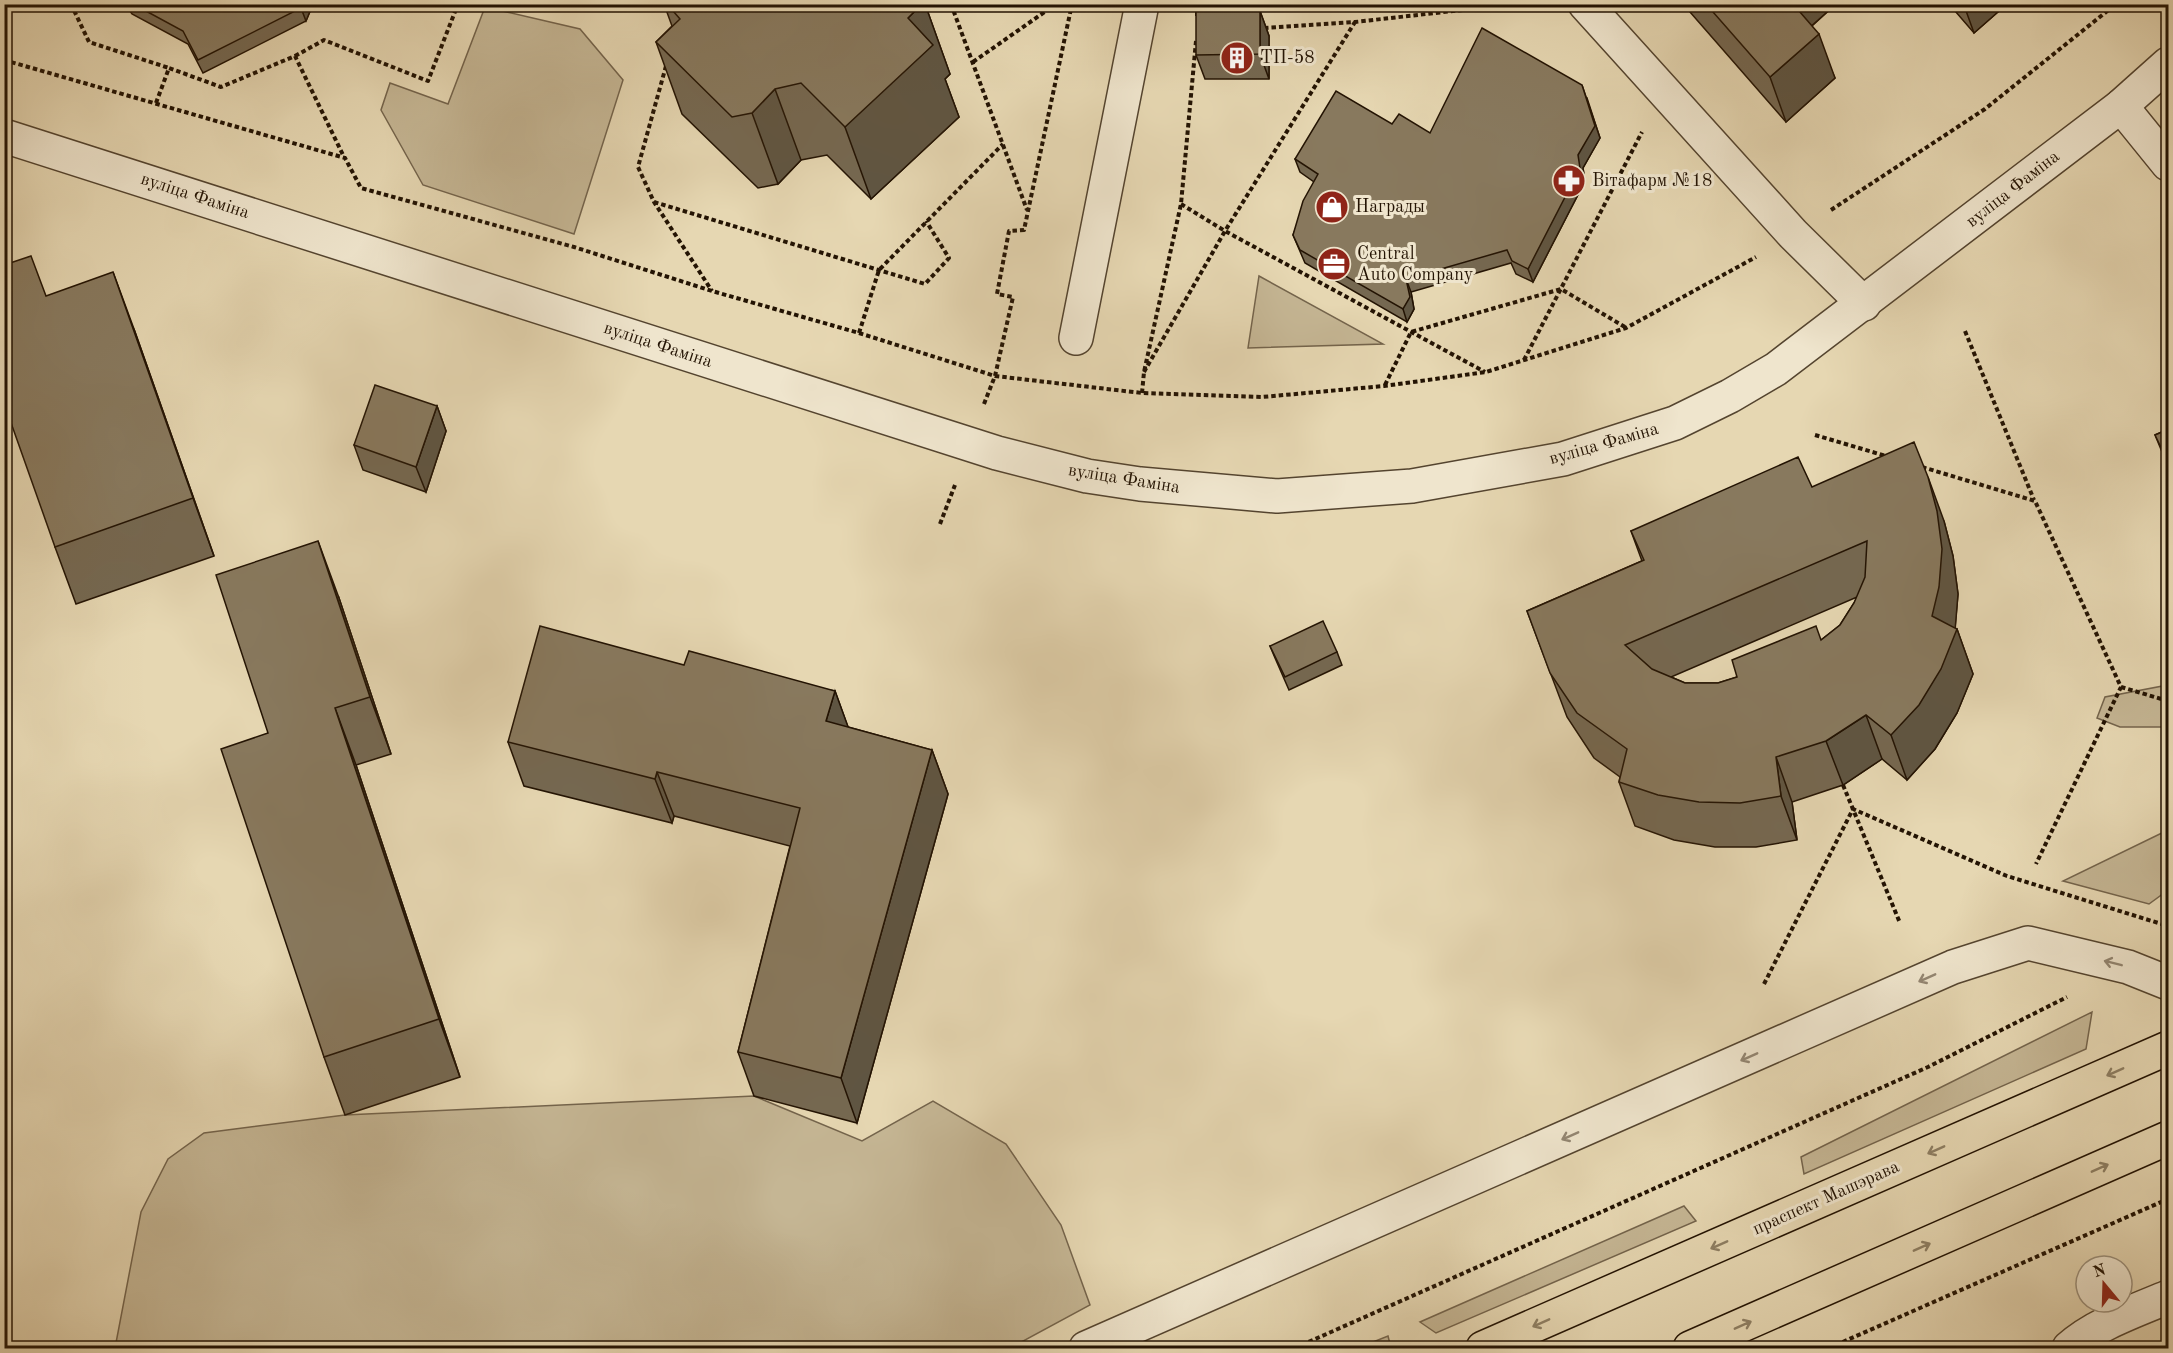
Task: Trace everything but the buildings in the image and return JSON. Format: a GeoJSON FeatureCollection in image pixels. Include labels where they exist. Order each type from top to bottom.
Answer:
{"type":"FeatureCollection","features":[{"type":"Feature","properties":{"kind":"main road","name":"праспект Машэрава"},"geometry":{"type":"LineString","coordinates":[[1483,1348],[2169,1048]]}},
{"type":"Feature","properties":{"kind":"main road"},"geometry":{"type":"LineString","coordinates":[[1690,1348],[2169,1138]]}},
{"type":"Feature","properties":{"kind":"street"},"geometry":{"type":"LineString","coordinates":[[1076,338],[1142,4]]}},
{"type":"Feature","properties":{"kind":"street"},"geometry":{"type":"LineString","coordinates":[[1585,4],[1770,209],[1864,304]]}},
{"type":"Feature","properties":{"kind":"street","name":"вуліца Фаміна"},"geometry":{"type":"LineString","coordinates":[[4,135],[997,453],[1087,476],[1140,484],[1277,496],[1412,486],[1563,459],[1675,423],[1730,396],[1776,369],[2121,106],[2169,64]]}},
{"type":"Feature","properties":{"kind":"street"},"geometry":{"type":"LineString","coordinates":[[2121,106],[2169,164]]}},
{"type":"Feature","properties":{"kind":"street"},"geometry":{"type":"LineString","coordinates":[[1086,1348],[1953,967],[2028,943],[2128,967],[2169,983]]}},
{"type":"Feature","properties":{"kind":"street"},"geometry":{"type":"LineString","coordinates":[[2069,1348],[2078,1340],[2126,1315],[2169,1297]]}},
{"type":"Feature","properties":{"kind":"path"},"geometry":{"type":"LineString","coordinates":[[71,4],[89,42],[221,87],[295,56],[324,40],[428,81],[458,4]]}},
{"type":"Feature","properties":{"kind":"path"},"geometry":{"type":"LineString","coordinates":[[951,4],[1028,211]]}},
{"type":"Feature","properties":{"kind":"path"},"geometry":{"type":"LineString","coordinates":[[973,62],[1056,4]]}},
{"type":"Feature","properties":{"kind":"path"},"geometry":{"type":"LineString","coordinates":[[1197,4],[1197,23]]}},
{"type":"Feature","properties":{"kind":"path"},"geometry":{"type":"LineString","coordinates":[[1253,28],[1355,22],[1516,4]]}},
{"type":"Feature","properties":{"kind":"path"},"geometry":{"type":"LineString","coordinates":[[982,411],[995,376],[1013,297],[997,294],[1009,231],[1024,230],[1070,5]]}},
{"type":"Feature","properties":{"kind":"path"},"geometry":{"type":"LineString","coordinates":[[1144,372],[1225,231],[1355,22]]}},
{"type":"Feature","properties":{"kind":"path"},"geometry":{"type":"LineString","coordinates":[[1142,393],[1144,372],[1181,204],[1197,32]]}},
{"type":"Feature","properties":{"kind":"path"},"geometry":{"type":"LineString","coordinates":[[295,56],[345,158]]}},
{"type":"Feature","properties":{"kind":"path"},"geometry":{"type":"LineString","coordinates":[[668,58],[638,167],[654,202],[712,291]]}},
{"type":"Feature","properties":{"kind":"path"},"geometry":{"type":"LineString","coordinates":[[156,103],[169,68]]}},
{"type":"Feature","properties":{"kind":"path"},"geometry":{"type":"LineString","coordinates":[[1524,360],[1645,126]]}},
{"type":"Feature","properties":{"kind":"path"},"geometry":{"type":"LineString","coordinates":[[859,333],[879,270],[1003,144]]}},
{"type":"Feature","properties":{"kind":"path"},"geometry":{"type":"LineString","coordinates":[[654,202],[925,284],[949,258],[926,221]]}},
{"type":"Feature","properties":{"kind":"path"},"geometry":{"type":"LineString","coordinates":[[1181,204],[1225,231],[1486,372]]}},
{"type":"Feature","properties":{"kind":"path"},"geometry":{"type":"LineString","coordinates":[[1384,386],[1411,332],[1561,289],[1626,328]]}},
{"type":"Feature","properties":{"kind":"path"},"geometry":{"type":"LineString","coordinates":[[1965,331],[2035,501],[2121,687],[2169,701]]}},
{"type":"Feature","properties":{"kind":"path"},"geometry":{"type":"LineString","coordinates":[[1815,435],[1892,458]]}},
{"type":"Feature","properties":{"kind":"path"},"geometry":{"type":"LineString","coordinates":[[1914,464],[2035,501]]}},
{"type":"Feature","properties":{"kind":"path"},"geometry":{"type":"LineString","coordinates":[[940,524],[955,484]]}},
{"type":"Feature","properties":{"kind":"path"},"geometry":{"type":"LineString","coordinates":[[2036,864],[2121,687]]}},
{"type":"Feature","properties":{"kind":"path"},"geometry":{"type":"LineString","coordinates":[[1843,785],[1900,923]]}},
{"type":"Feature","properties":{"kind":"path"},"geometry":{"type":"LineString","coordinates":[[1853,809],[2007,876],[2169,926]]}},
{"type":"Feature","properties":{"kind":"path"},"geometry":{"type":"LineString","coordinates":[[1764,984],[1853,809]]}},
{"type":"Feature","properties":{"kind":"path"},"geometry":{"type":"LineString","coordinates":[[1295,1348],[1928,1067],[2128,967]]}},
{"type":"Feature","properties":{"kind":"path"},"geometry":{"type":"LineString","coordinates":[[1829,1348],[2169,1199]]}},
{"type":"Feature","properties":{"kind":"shaded area"},"geometry":{"type":"Polygon","coordinates":[[[485,7],[580,29],[623,80],[574,234],[423,185],[381,110],[390,83],[448,104],[485,7]]]}},
{"type":"Feature","properties":{"kind":"shaded area"},"geometry":{"type":"Polygon","coordinates":[[[1259,276],[1383,344],[1248,348],[1259,276]]]}},
{"type":"Feature","properties":{"kind":"shaded area"},"geometry":{"type":"Polygon","coordinates":[[[2168,685],[2168,727],[2120,727],[2097,718],[2105,697],[2168,685]]]}},
{"type":"Feature","properties":{"kind":"shaded area"},"geometry":{"type":"Polygon","coordinates":[[[2168,830],[2168,890],[2149,904],[2063,881],[2168,830]]]}},
{"type":"Feature","properties":{"kind":"shaded area"},"geometry":{"type":"Polygon","coordinates":[[[2092,1012],[2086,1049],[1804,1174],[1801,1157],[2092,1012]]]}},
{"type":"Feature","properties":{"kind":"shaded area"},"geometry":{"type":"Polygon","coordinates":[[[754,1096],[862,1141],[933,1101],[1006,1144],[1061,1225],[1090,1305],[1010,1348],[115,1348],[141,1212],[168,1159],[204,1133],[345,1115],[754,1096]]]}},
{"type":"Feature","properties":{"kind":"shaded area"},"geometry":{"type":"Polygon","coordinates":[[[1684,1206],[1696,1221],[1436,1333],[1420,1322],[1684,1206]]]}},
{"type":"Feature","properties":{"kind":"shaded area"},"geometry":{"type":"Polygon","coordinates":[[[1388,1336],[1391,1348],[1358,1348],[1388,1336]]]}},
{"type":"Feature","properties":{"kind":"place","name":"ТП-58"},"geometry":{"type":"Point","coordinates":[1237,58]}},
{"type":"Feature","properties":{"kind":"place","name":"Вітафарм №18"},"geometry":{"type":"Point","coordinates":[1569,181]}},
{"type":"Feature","properties":{"kind":"place","name":"Награды"},"geometry":{"type":"Point","coordinates":[1332,207]}},
{"type":"Feature","properties":{"kind":"place","name":"Central Auto Company"},"geometry":{"type":"Point","coordinates":[1334,264]}}]}
